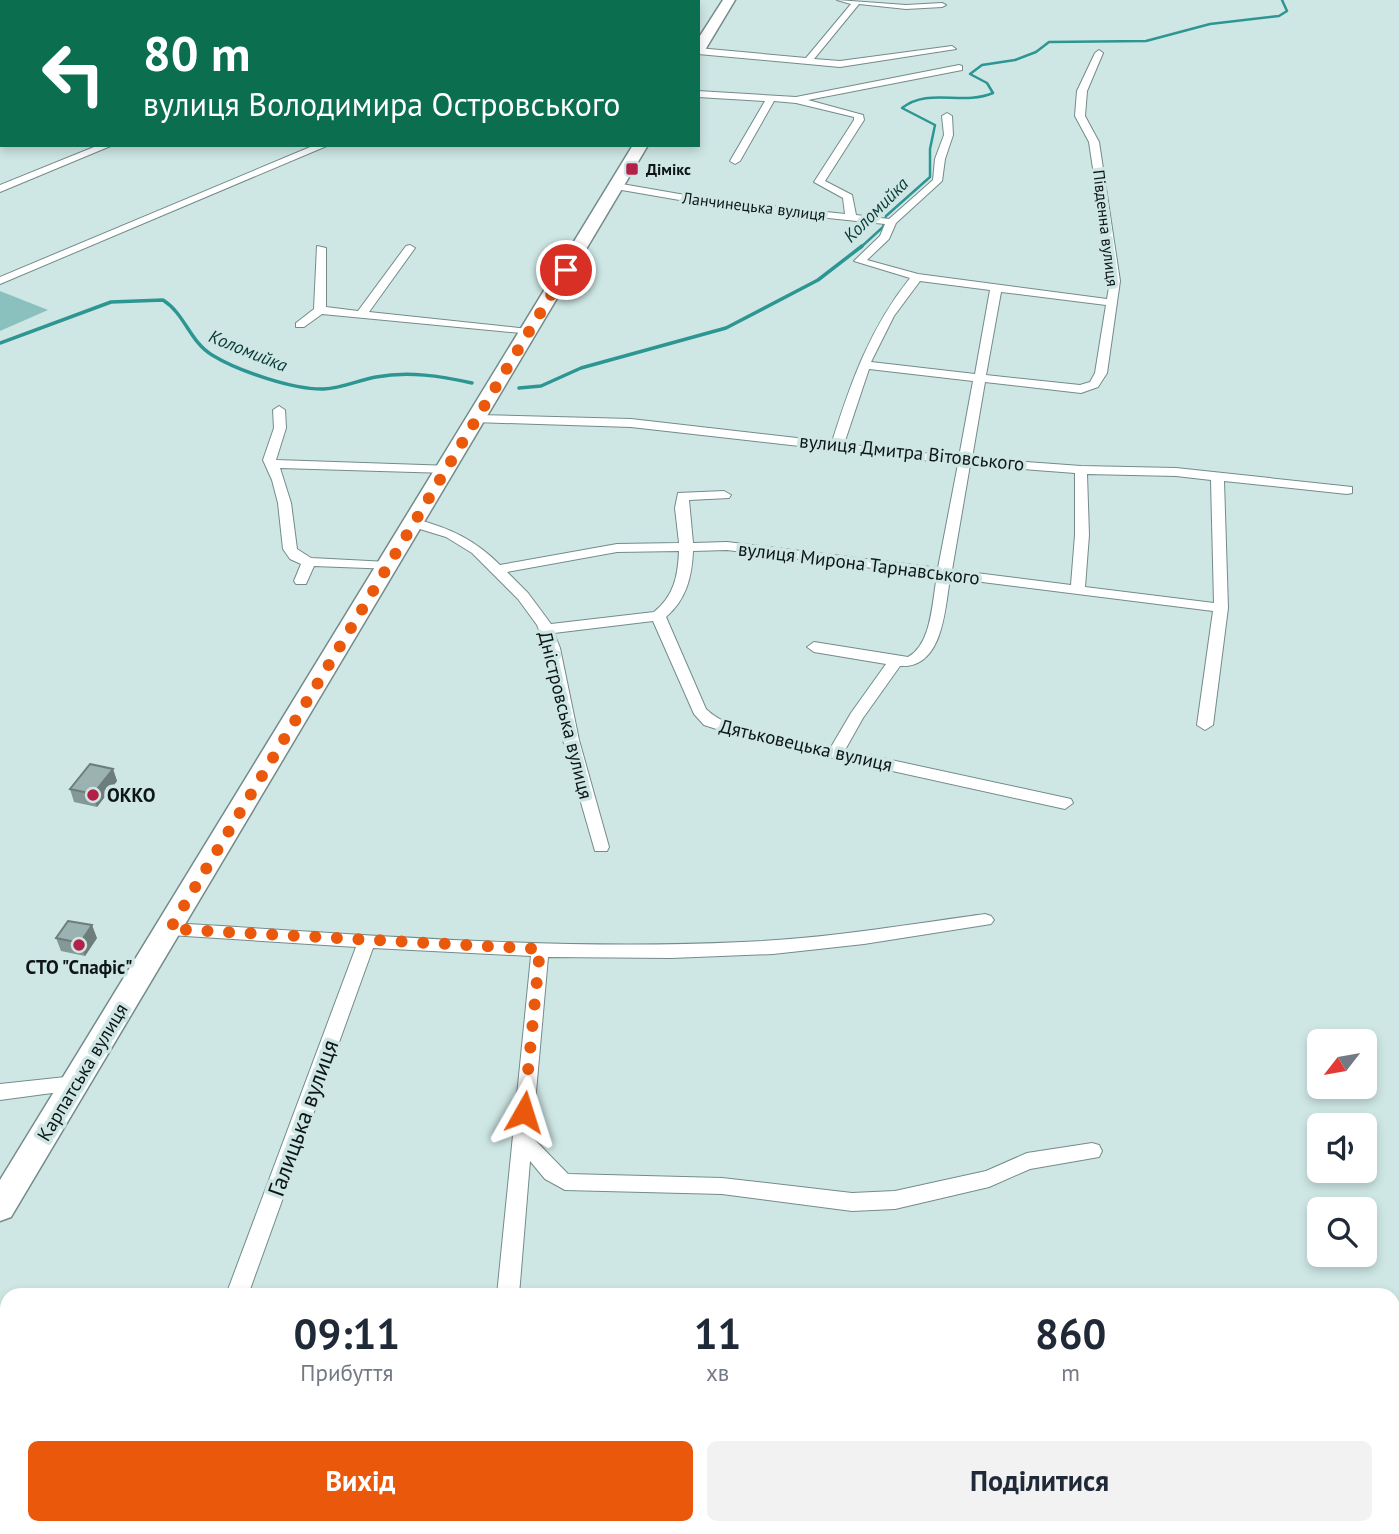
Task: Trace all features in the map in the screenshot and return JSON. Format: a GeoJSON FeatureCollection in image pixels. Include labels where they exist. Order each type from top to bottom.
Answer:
{"type":"FeatureCollection","features":[{"type":"Feature","properties":{"kind":"main road"},"geometry":{"type":"LineString","coordinates":[[700,47],[729,0]]}},
{"type":"Feature","properties":{"kind":"main road","name":"Карпатська вулиця"},"geometry":{"type":"LineString","coordinates":[[0,1208],[640,147]]}},
{"type":"Feature","properties":{"kind":"street"},"geometry":{"type":"LineString","coordinates":[[841,0],[916,7],[942,5]]}},
{"type":"Feature","properties":{"kind":"street"},"geometry":{"type":"LineString","coordinates":[[808,61],[857,2]]}},
{"type":"Feature","properties":{"kind":"street"},"geometry":{"type":"LineString","coordinates":[[700,50],[844,63],[952,49]]}},
{"type":"Feature","properties":{"kind":"street","name":"Південна вулиця"},"geometry":{"type":"LineString","coordinates":[[863,365],[979,379],[1089,388],[1101,373],[1115,281],[1094,142],[1080,116],[1082,91],[1098,53]]}},
{"type":"Feature","properties":{"kind":"street"},"geometry":{"type":"LineString","coordinates":[[796,100],[959,68]]}},
{"type":"Feature","properties":{"kind":"street"},"geometry":{"type":"LineString","coordinates":[[700,94],[796,100],[859,117],[819,182],[846,195],[851,208],[851,218]]}},
{"type":"Feature","properties":{"kind":"street"},"geometry":{"type":"LineString","coordinates":[[735,161],[771,99]]}},
{"type":"Feature","properties":{"kind":"street"},"geometry":{"type":"LineString","coordinates":[[947,116],[951,135],[940,159],[940,177],[931,189],[886,221],[884,237],[859,261],[917,277],[1112,303]]}},
{"type":"Feature","properties":{"kind":"street"},"geometry":{"type":"LineString","coordinates":[[0,189],[103,147]]}},
{"type":"Feature","properties":{"kind":"street"},"geometry":{"type":"LineString","coordinates":[[0,281],[319,147]]}},
{"type":"Feature","properties":{"kind":"street","name":"Ланчинецька вулиця"},"geometry":{"type":"LineString","coordinates":[[616,187],[714,203],[886,221]]}},
{"type":"Feature","properties":{"kind":"street"},"geometry":{"type":"LineString","coordinates":[[320,310],[321,248]]}},
{"type":"Feature","properties":{"kind":"street"},"geometry":{"type":"LineString","coordinates":[[362,313],[410,248]]}},
{"type":"Feature","properties":{"kind":"street"},"geometry":{"type":"LineString","coordinates":[[837,445],[863,365],[890,309],[917,277]]}},
{"type":"Feature","properties":{"kind":"street"},"geometry":{"type":"LineString","coordinates":[[814,646],[896,661],[915,660],[927,649],[996,289]]}},
{"type":"Feature","properties":{"kind":"street"},"geometry":{"type":"LineString","coordinates":[[300,326],[320,310],[528,332]]}},
{"type":"Feature","properties":{"kind":"street"},"geometry":{"type":"LineString","coordinates":[[279,410],[279,428],[269,455],[283,500],[290,549],[295,556],[309,562],[388,566]]}},
{"type":"Feature","properties":{"kind":"street","name":"вулиця Дмитра Вітовського"},"geometry":{"type":"LineString","coordinates":[[478,419],[631,423],[964,461],[1217,476],[1347,490]]}},
{"type":"Feature","properties":{"kind":"street"},"geometry":{"type":"LineString","coordinates":[[271,464],[447,469]]}},
{"type":"Feature","properties":{"kind":"street"},"geometry":{"type":"LineString","coordinates":[[1078,590],[1082,535],[1082,470]]}},
{"type":"Feature","properties":{"kind":"street"},"geometry":{"type":"LineString","coordinates":[[1205,725],[1221,608],[1217,476]]}},
{"type":"Feature","properties":{"kind":"street"},"geometry":{"type":"LineString","coordinates":[[547,629],[658,616],[673,607],[681,588],[687,545],[680,505],[683,496],[724,495]]}},
{"type":"Feature","properties":{"kind":"street","name":"Дністровська вулиця"},"geometry":{"type":"LineString","coordinates":[[415,523],[462,539],[523,596],[547,629],[571,740],[601,847]]}},
{"type":"Feature","properties":{"kind":"street","name":"вулиця Мирона Тарнавського"},"geometry":{"type":"LineString","coordinates":[[498,570],[617,548],[687,545],[751,548],[1221,608]]}},
{"type":"Feature","properties":{"kind":"street"},"geometry":{"type":"LineString","coordinates":[[301,581],[309,562]]}},
{"type":"Feature","properties":{"kind":"street","name":"Дятьковецька вулиця"},"geometry":{"type":"LineString","coordinates":[[658,616],[694,703],[709,721],[730,730],[1065,803]]}},
{"type":"Feature","properties":{"kind":"street"},"geometry":{"type":"LineString","coordinates":[[835,754],[856,716],[896,661]]}},
{"type":"Feature","properties":{"kind":"street"},"geometry":{"type":"LineString","coordinates":[[170,929],[621,951],[764,948],[839,941],[985,920]]}},
{"type":"Feature","properties":{"kind":"street","name":"Галицька вулиця"},"geometry":{"type":"LineString","coordinates":[[240,1288],[367,940]]}},
{"type":"Feature","properties":{"kind":"street"},"geometry":{"type":"LineString","coordinates":[[509,1288],[540,949]]}},
{"type":"Feature","properties":{"kind":"street"},"geometry":{"type":"LineString","coordinates":[[0,1092],[75,1084]]}},
{"type":"Feature","properties":{"kind":"street"},"geometry":{"type":"LineString","coordinates":[[521,1139],[530,1146],[552,1176],[565,1182],[722,1186],[852,1202],[895,1200],[989,1179],[1027,1161],[1092,1151]]}},
{"type":"Feature","properties":{"kind":"shaded area"},"geometry":{"type":"Polygon","coordinates":[[[0,291],[48,310],[0,331],[0,291]]]}},
{"type":"Feature","properties":{"kind":"building"},"geometry":{"type":"Polygon","coordinates":[[[90,764],[113,769],[93,794],[70,789],[90,764]]]}},
{"type":"Feature","properties":{"kind":"building"},"geometry":{"type":"Polygon","coordinates":[[[68,921],[92,925],[80,943],[56,938],[68,921]]]}},
{"type":"Feature","properties":{"kind":"waterway","name":"Коломийка"},"geometry":{"type":"LineString","coordinates":[[860,248],[883,227],[886,216],[930,177],[930,149],[935,125],[902,108],[912,102],[934,97],[981,97],[993,93],[987,83],[970,74],[982,65],[1015,60],[1036,52],[1049,42],[1146,41],[1210,24],[1279,16],[1287,11],[1282,0]]}},
{"type":"Feature","properties":{"kind":"waterway","name":"Коломийка"},"geometry":{"type":"LineString","coordinates":[[519,388],[541,386],[581,368],[726,328],[818,280],[862,246]]}},
{"type":"Feature","properties":{"kind":"waterway","name":"Коломийка"},"geometry":{"type":"LineString","coordinates":[[0,343],[111,302],[163,300],[177,313],[198,343],[212,355],[251,373],[282,383],[324,389],[376,377],[412,374],[472,383]]}},
{"type":"Feature","properties":{"kind":"place","name":"Дімікс"},"geometry":{"type":"Point","coordinates":[632,169]}},
{"type":"Feature","properties":{"kind":"place","name":"ОККО"},"geometry":{"type":"Point","coordinates":[93,795]}},
{"type":"Feature","properties":{"kind":"place","name":"СТО \"Спафіс\""},"geometry":{"type":"Point","coordinates":[79,945]}},
{"type":"Feature","properties":{"kind":"route"},"geometry":{"type":"LineString","coordinates":[[524,1112],[540,949],[170,929],[566,270]]}}]}
